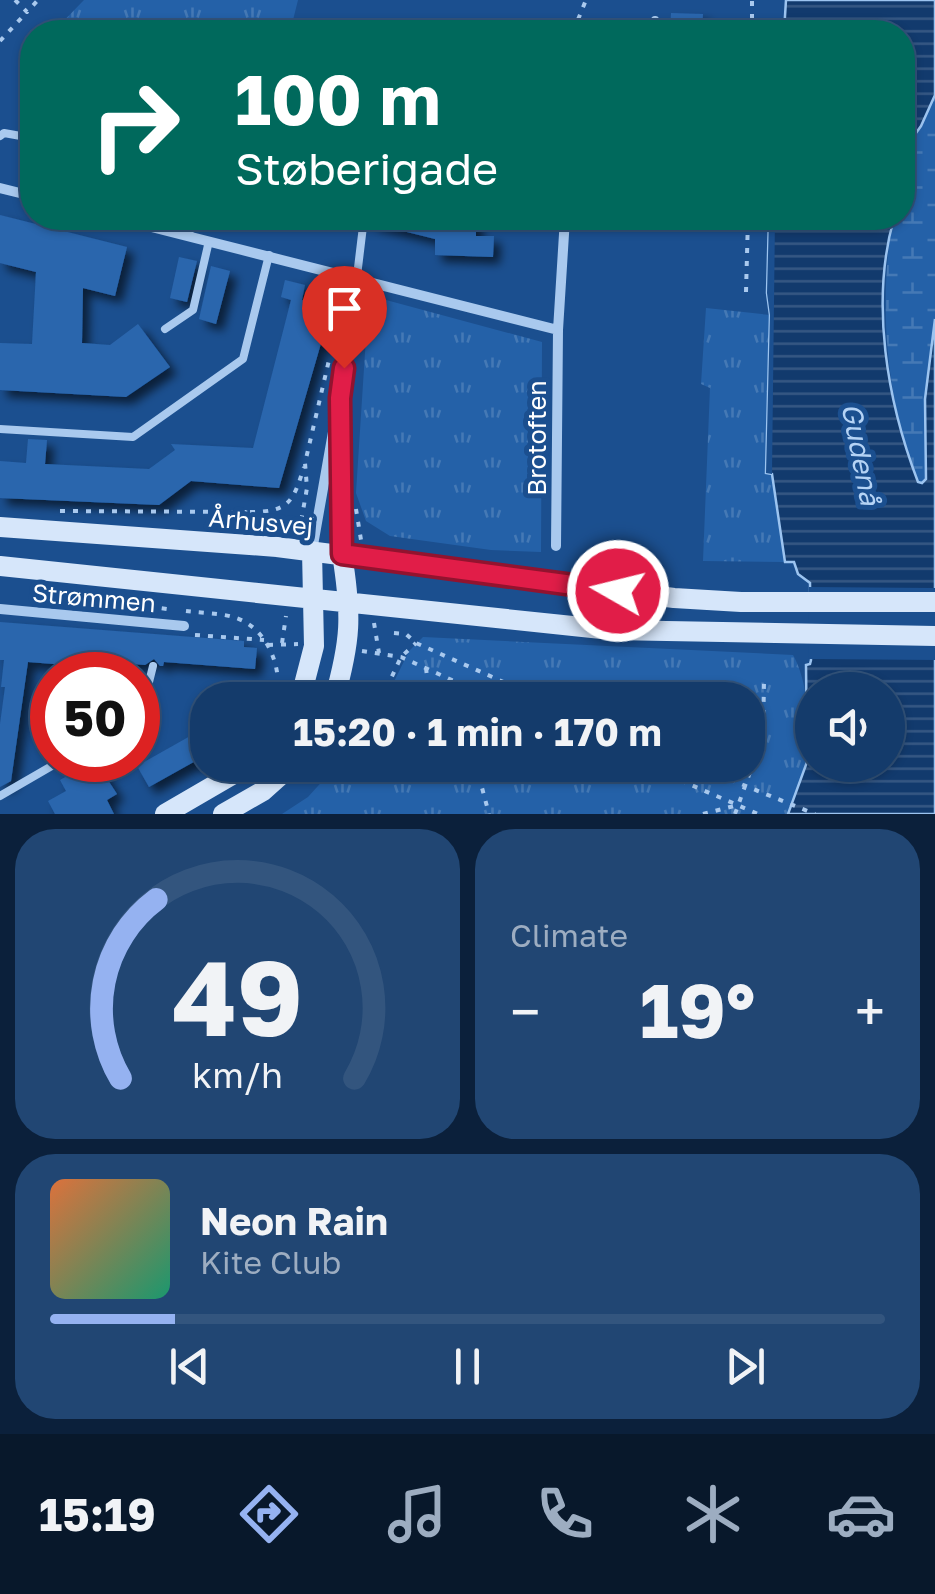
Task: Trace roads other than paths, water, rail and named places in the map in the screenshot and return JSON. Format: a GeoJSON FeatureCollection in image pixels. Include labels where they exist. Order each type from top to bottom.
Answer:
{"type":"FeatureCollection","features":[{"type":"Feature","properties":{"kind":"main road","name":"Århusvej"},"geometry":{"type":"LineString","coordinates":[[0,527],[302,542],[342,554],[674,598],[935,602]]}},
{"type":"Feature","properties":{"kind":"main road"},"geometry":{"type":"LineString","coordinates":[[302,542],[314,600],[314,646],[305,682]]}},
{"type":"Feature","properties":{"kind":"main road"},"geometry":{"type":"LineString","coordinates":[[339,682],[349,650],[350,603],[342,554]]}},
{"type":"Feature","properties":{"kind":"main road"},"geometry":{"type":"LineString","coordinates":[[0,566],[611,630],[935,636]]}},
{"type":"Feature","properties":{"kind":"main road"},"geometry":{"type":"LineString","coordinates":[[165,814],[220,782]]}},
{"type":"Feature","properties":{"kind":"main road"},"geometry":{"type":"LineString","coordinates":[[223,814],[273,782]]}},
{"type":"Feature","properties":{"kind":"street"},"geometry":{"type":"LineString","coordinates":[[165,230],[558,330]]}},
{"type":"Feature","properties":{"kind":"street","name":"Brotoften"},"geometry":{"type":"LineString","coordinates":[[556,546],[558,330],[564,230]]}},
{"type":"Feature","properties":{"kind":"street"},"geometry":{"type":"LineString","coordinates":[[302,542],[340,398],[357,276]]}},
{"type":"Feature","properties":{"kind":"street"},"geometry":{"type":"LineString","coordinates":[[340,398],[342,554]]}},
{"type":"Feature","properties":{"kind":"street","name":"Strømmen"},"geometry":{"type":"LineString","coordinates":[[0,609],[155,629],[184,626]]}},
{"type":"Feature","properties":{"kind":"lane"},"geometry":{"type":"LineString","coordinates":[[190,230],[190,236]]}},
{"type":"Feature","properties":{"kind":"lane"},"geometry":{"type":"LineString","coordinates":[[357,276],[363,230]]}},
{"type":"Feature","properties":{"kind":"lane"},"geometry":{"type":"LineString","coordinates":[[166,329],[193,310],[209,241]]}},
{"type":"Feature","properties":{"kind":"lane"},"geometry":{"type":"LineString","coordinates":[[0,429],[133,437],[243,359],[269,255]]}},
{"type":"Feature","properties":{"kind":"lane"},"geometry":{"type":"LineString","coordinates":[[0,796],[30,778]]}},
{"type":"Feature","properties":{"kind":"water"},"geometry":{"type":"Polygon","coordinates":[[[786,0],[935,0],[935,95],[915,134],[915,20],[785,20],[786,0]]]}},
{"type":"Feature","properties":{"kind":"water","name":"Gudenå"},"geometry":{"type":"Polygon","coordinates":[[[769,230],[891,230],[883,283],[885,351],[907,451],[918,482],[922,483],[926,479],[925,399],[935,319],[935,814],[788,814],[800,782],[905,782],[905,672],[806,672],[811,660],[810,583],[798,574],[794,562],[785,562],[772,474],[766,473],[769,230]]]}}]}
